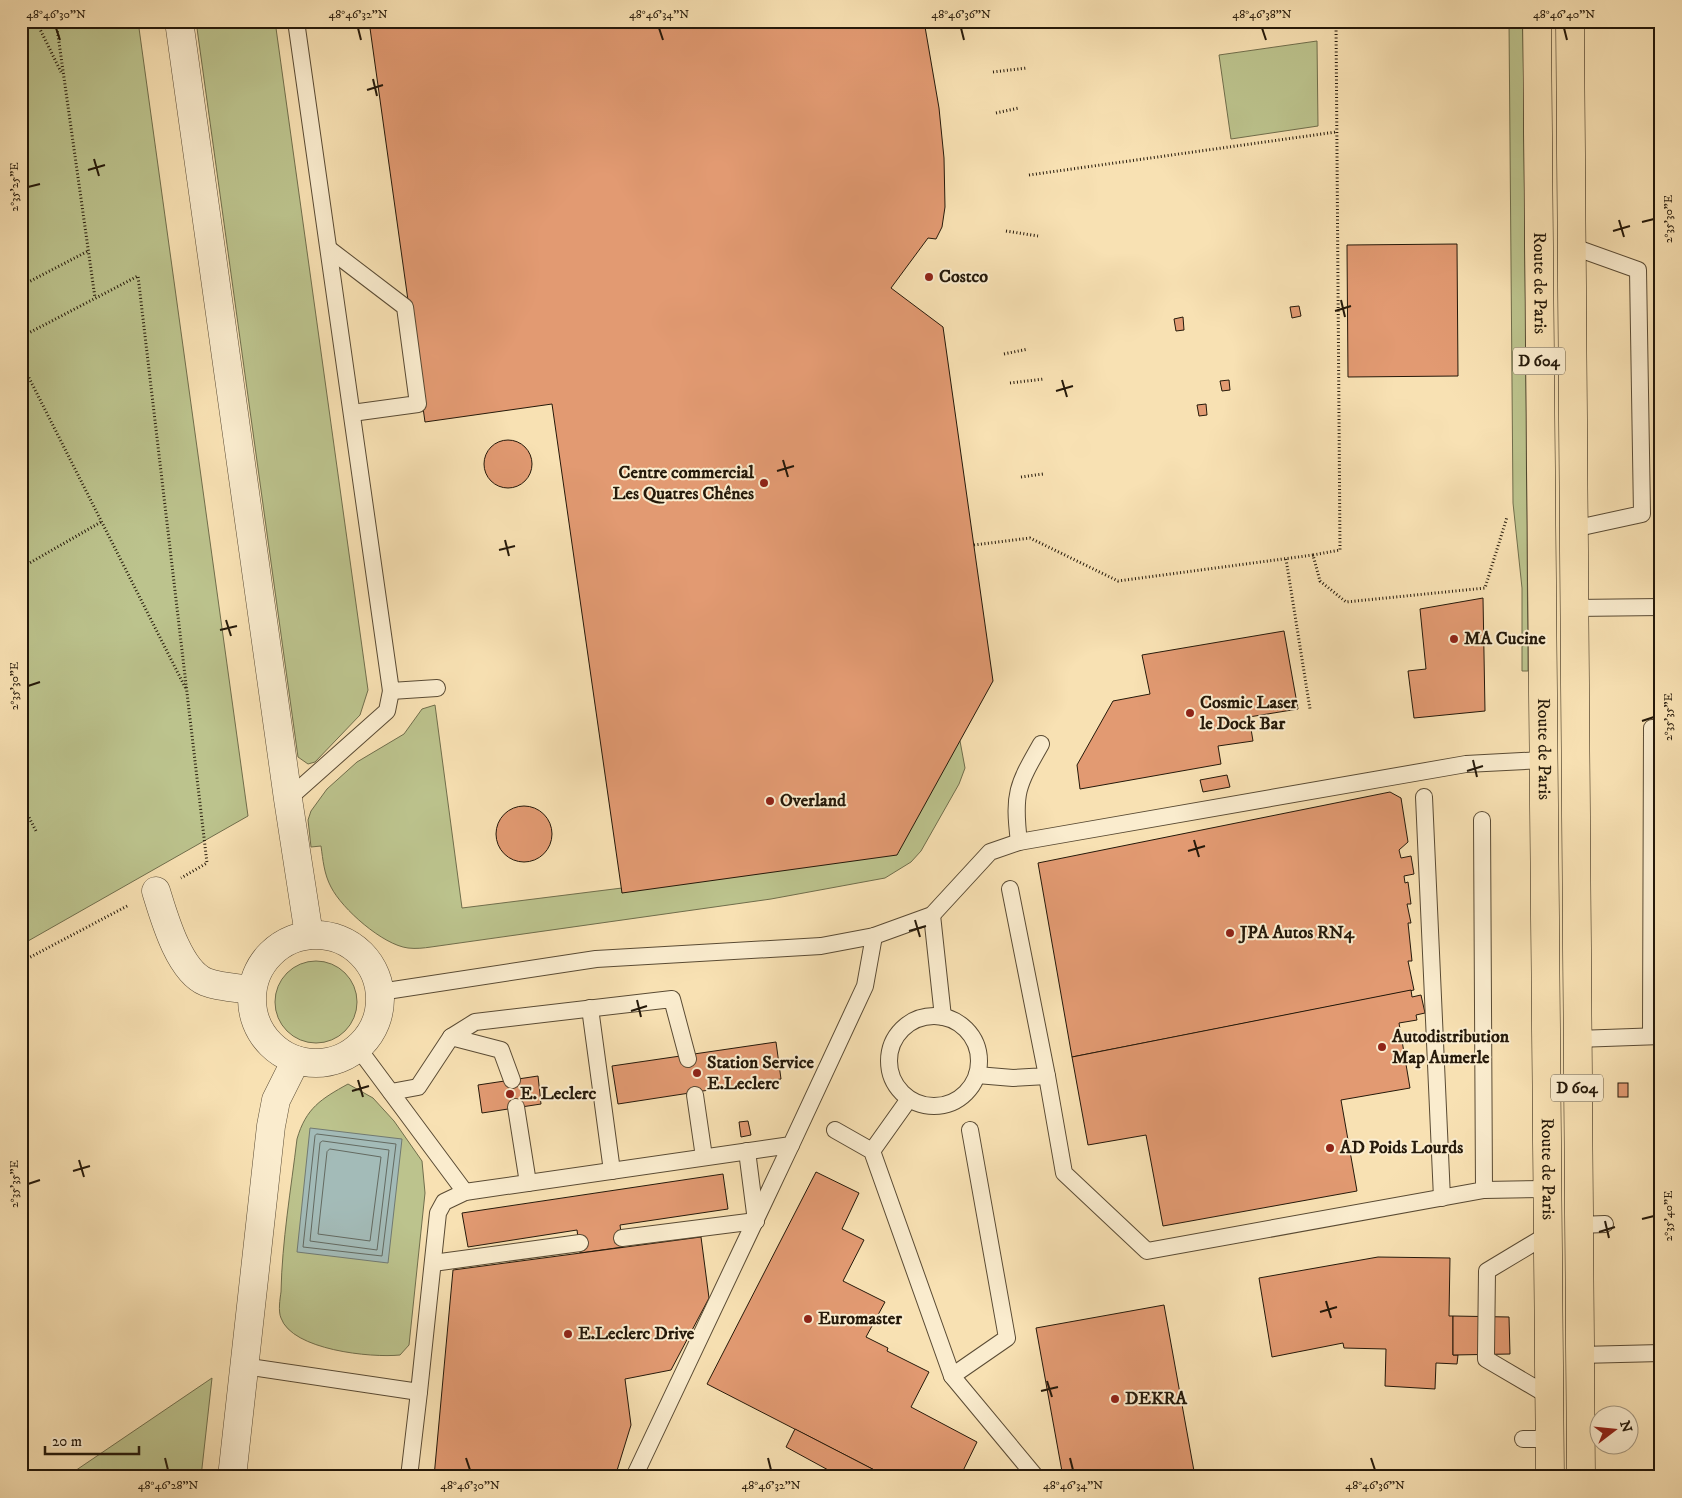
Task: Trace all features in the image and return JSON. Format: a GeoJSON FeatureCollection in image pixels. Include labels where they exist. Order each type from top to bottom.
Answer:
{"type":"FeatureCollection","features":[{"type":"Feature","properties":{"kind":"main road","name":"Route de Paris"},"geometry":{"type":"LineString","coordinates":[[1537,21],[1550,1477]]}},
{"type":"Feature","properties":{"kind":"main road","name":"Route de Paris"},"geometry":{"type":"LineString","coordinates":[[1570,21],[1577,1039],[1592,1225],[1580,1355],[1581,1477]]}},
{"type":"Feature","properties":{"kind":"street"},"geometry":{"type":"LineString","coordinates":[[179,21],[288,799],[309,935]]}},
{"type":"Feature","properties":{"kind":"street"},"geometry":{"type":"LineString","coordinates":[[156,891],[171,938],[186,965],[205,982],[252,990]]}},
{"type":"Feature","properties":{"kind":"street"},"geometry":{"type":"LineString","coordinates":[[309,935],[326,936],[342,940],[356,949],[372,969],[380,992],[379,1013],[371,1032],[358,1048],[340,1059],[318,1064],[296,1060],[277,1050],[262,1034],[253,1013],[252,990],[256,976],[273,952],[284,943],[309,935]]}},
{"type":"Feature","properties":{"kind":"street"},"geometry":{"type":"LineString","coordinates":[[232,1477],[271,1126],[276,1100],[296,1060]]}},
{"type":"Feature","properties":{"kind":"lane"},"geometry":{"type":"LineString","coordinates":[[288,799],[387,711],[391,691],[296,21]]}},
{"type":"Feature","properties":{"kind":"lane"},"geometry":{"type":"LineString","coordinates":[[1571,246],[1638,270],[1642,514],[1573,529]]}},
{"type":"Feature","properties":{"kind":"lane"},"geometry":{"type":"LineString","coordinates":[[329,249],[405,307],[407,316],[418,404],[352,414]]}},
{"type":"Feature","properties":{"kind":"lane"},"geometry":{"type":"LineString","coordinates":[[1574,608],[1661,607]]}},
{"type":"Feature","properties":{"kind":"lane"},"geometry":{"type":"LineString","coordinates":[[391,691],[436,688]]}},
{"type":"Feature","properties":{"kind":"lane"},"geometry":{"type":"LineString","coordinates":[[1577,1039],[1656,1036],[1652,728],[1661,728]]}},
{"type":"Feature","properties":{"kind":"lane"},"geometry":{"type":"LineString","coordinates":[[1019,842],[1015,812],[1017,791],[1041,744]]}},
{"type":"Feature","properties":{"kind":"lane"},"geometry":{"type":"LineString","coordinates":[[380,992],[596,959],[821,946],[874,936],[932,915],[990,852],[1019,842],[1466,764],[1543,760]]}},
{"type":"Feature","properties":{"kind":"lane"},"geometry":{"type":"LineString","coordinates":[[1424,797],[1442,1198]]}},
{"type":"Feature","properties":{"kind":"lane"},"geometry":{"type":"LineString","coordinates":[[1482,820],[1484,1190]]}},
{"type":"Feature","properties":{"kind":"lane"},"geometry":{"type":"LineString","coordinates":[[1010,889],[1064,1173],[1147,1251],[1484,1190],[1546,1190]]}},
{"type":"Feature","properties":{"kind":"lane"},"geometry":{"type":"LineString","coordinates":[[932,915],[943,1017]]}},
{"type":"Feature","properties":{"kind":"lane"},"geometry":{"type":"LineString","coordinates":[[634,1477],[864,986],[874,936]]}},
{"type":"Feature","properties":{"kind":"lane"},"geometry":{"type":"LineString","coordinates":[[391,1092],[418,1087],[451,1037],[475,1022],[590,1008],[672,999],[688,1059]]}},
{"type":"Feature","properties":{"kind":"lane"},"geometry":{"type":"LineString","coordinates":[[590,1008],[612,1171]]}},
{"type":"Feature","properties":{"kind":"lane"},"geometry":{"type":"LineString","coordinates":[[928,1016],[943,1017],[965,1029],[973,1039],[979,1056],[977,1075],[964,1095],[943,1105],[925,1105],[909,1099],[898,1088],[891,1074],[889,1059],[892,1044],[901,1031],[913,1021],[928,1016]]}},
{"type":"Feature","properties":{"kind":"lane"},"geometry":{"type":"LineString","coordinates":[[451,1037],[501,1050],[512,1080]]}},
{"type":"Feature","properties":{"kind":"lane"},"geometry":{"type":"LineString","coordinates":[[358,1048],[465,1192]]}},
{"type":"Feature","properties":{"kind":"lane"},"geometry":{"type":"LineString","coordinates":[[977,1075],[1013,1078],[1047,1076]]}},
{"type":"Feature","properties":{"kind":"lane"},"geometry":{"type":"LineString","coordinates":[[694,1095],[704,1157]]}},
{"type":"Feature","properties":{"kind":"lane"},"geometry":{"type":"LineString","coordinates":[[872,1151],[909,1099]]}},
{"type":"Feature","properties":{"kind":"lane"},"geometry":{"type":"LineString","coordinates":[[516,1107],[528,1183]]}},
{"type":"Feature","properties":{"kind":"lane"},"geometry":{"type":"LineString","coordinates":[[835,1130],[872,1151],[952,1376],[1036,1477]]}},
{"type":"Feature","properties":{"kind":"lane"},"geometry":{"type":"LineString","coordinates":[[952,1376],[1007,1338],[970,1130]]}},
{"type":"Feature","properties":{"kind":"lane"},"geometry":{"type":"LineString","coordinates":[[409,1477],[438,1213],[444,1202],[465,1192],[791,1145]]}},
{"type":"Feature","properties":{"kind":"lane"},"geometry":{"type":"LineString","coordinates":[[747,1151],[756,1220]]}},
{"type":"Feature","properties":{"kind":"lane"},"geometry":{"type":"LineString","coordinates":[[622,1238],[756,1220]]}},
{"type":"Feature","properties":{"kind":"lane"},"geometry":{"type":"LineString","coordinates":[[1547,1235],[1487,1271],[1486,1359],[1550,1396]]}},
{"type":"Feature","properties":{"kind":"lane"},"geometry":{"type":"LineString","coordinates":[[433,1263],[580,1243]]}},
{"type":"Feature","properties":{"kind":"lane"},"geometry":{"type":"LineString","coordinates":[[1580,1355],[1661,1353]]}},
{"type":"Feature","properties":{"kind":"lane"},"geometry":{"type":"LineString","coordinates":[[244,1366],[418,1392]]}},
{"type":"Feature","properties":{"kind":"lane"},"geometry":{"type":"LineString","coordinates":[[1523,1439],[1550,1439]]}},
{"type":"Feature","properties":{"kind":"path"},"geometry":{"type":"LineString","coordinates":[[36,21],[64,76]]}},
{"type":"Feature","properties":{"kind":"path"},"geometry":{"type":"LineString","coordinates":[[56,21],[95,298]]}},
{"type":"Feature","properties":{"kind":"path"},"geometry":{"type":"LineString","coordinates":[[974,545],[1030,538],[1118,581],[1340,550],[1336,21]]}},
{"type":"Feature","properties":{"kind":"path"},"geometry":{"type":"LineString","coordinates":[[993,72],[1027,68]]}},
{"type":"Feature","properties":{"kind":"path"},"geometry":{"type":"LineString","coordinates":[[996,113],[1019,108]]}},
{"type":"Feature","properties":{"kind":"path"},"geometry":{"type":"LineString","coordinates":[[1029,175],[1336,132]]}},
{"type":"Feature","properties":{"kind":"path"},"geometry":{"type":"LineString","coordinates":[[1006,231],[1038,236]]}},
{"type":"Feature","properties":{"kind":"path"},"geometry":{"type":"LineString","coordinates":[[21,286],[88,251]]}},
{"type":"Feature","properties":{"kind":"path"},"geometry":{"type":"LineString","coordinates":[[21,337],[138,276],[207,864],[21,962]]}},
{"type":"Feature","properties":{"kind":"path"},"geometry":{"type":"LineString","coordinates":[[1004,354],[1028,349]]}},
{"type":"Feature","properties":{"kind":"path"},"geometry":{"type":"LineString","coordinates":[[21,362],[187,692]]}},
{"type":"Feature","properties":{"kind":"path"},"geometry":{"type":"LineString","coordinates":[[1010,384],[1044,379]]}},
{"type":"Feature","properties":{"kind":"path"},"geometry":{"type":"LineString","coordinates":[[1021,477],[1043,474]]}},
{"type":"Feature","properties":{"kind":"path"},"geometry":{"type":"LineString","coordinates":[[1313,555],[1320,580],[1346,602],[1485,588],[1507,517]]}},
{"type":"Feature","properties":{"kind":"path"},"geometry":{"type":"LineString","coordinates":[[21,568],[101,522]]}},
{"type":"Feature","properties":{"kind":"path"},"geometry":{"type":"LineString","coordinates":[[1286,558],[1310,709]]}},
{"type":"Feature","properties":{"kind":"path"},"geometry":{"type":"LineString","coordinates":[[21,802],[36,831]]}},
{"type":"Feature","properties":{"kind":"green space"},"geometry":{"type":"Polygon","coordinates":[[[21,21],[138,21],[248,816],[21,945],[21,21]]]}},
{"type":"Feature","properties":{"kind":"green space"},"geometry":{"type":"Polygon","coordinates":[[[196,21],[275,21],[368,690],[360,715],[315,762],[308,764],[298,757],[196,21]]]}},
{"type":"Feature","properties":{"kind":"green space"},"geometry":{"type":"Polygon","coordinates":[[[1509,21],[1523,21],[1528,671],[1522,671],[1522,588],[1513,503],[1509,21]]]}},
{"type":"Feature","properties":{"kind":"green space"},"geometry":{"type":"Polygon","coordinates":[[[1317,41],[1318,126],[1231,139],[1219,55],[1317,41]]]}},
{"type":"Feature","properties":{"kind":"green space"},"geometry":{"type":"Polygon","coordinates":[[[435,705],[462,908],[622,888],[622,893],[960,741],[965,768],[959,784],[921,851],[911,862],[885,878],[771,899],[428,947],[408,948],[387,940],[364,925],[336,896],[324,867],[321,846],[311,847],[308,820],[311,811],[327,789],[357,762],[404,734],[422,709],[435,705]]]}},
{"type":"Feature","properties":{"kind":"green space"},"geometry":{"type":"Polygon","coordinates":[[[316,961],[332,964],[345,973],[354,986],[357,1002],[354,1018],[345,1031],[332,1040],[316,1043],[300,1040],[287,1031],[278,1018],[275,1002],[278,986],[287,973],[300,964],[316,961]]]}},
{"type":"Feature","properties":{"kind":"green space"},"geometry":{"type":"Polygon","coordinates":[[[348,1084],[373,1098],[394,1121],[422,1161],[425,1193],[409,1345],[400,1355],[387,1356],[353,1353],[316,1345],[300,1338],[288,1329],[280,1315],[285,1234],[297,1139],[310,1112],[322,1100],[348,1084]]]}},
{"type":"Feature","properties":{"kind":"green space"},"geometry":{"type":"Polygon","coordinates":[[[212,1378],[201,1477],[66,1477],[212,1378]]]}},
{"type":"Feature","properties":{"kind":"water"},"geometry":{"type":"Polygon","coordinates":[[[310,1128],[402,1139],[388,1263],[297,1252],[310,1128]]]}},
{"type":"Feature","properties":{"kind":"building","name":"Centre commercial Les Quatres Chênes"},"geometry":{"type":"Polygon","coordinates":[[[369,21],[924,21],[939,108],[944,158],[945,207],[942,227],[936,239],[928,238],[891,288],[943,327],[993,681],[897,855],[622,893],[552,404],[425,422],[369,21]]]}},
{"type":"Feature","properties":{"kind":"building"},"geometry":{"type":"Polygon","coordinates":[[[1457,244],[1458,376],[1348,377],[1347,245],[1457,244]]]}},
{"type":"Feature","properties":{"kind":"building"},"geometry":{"type":"Polygon","coordinates":[[[1299,306],[1301,316],[1292,318],[1290,307],[1299,306]]]}},
{"type":"Feature","properties":{"kind":"building"},"geometry":{"type":"Polygon","coordinates":[[[1183,317],[1184,330],[1176,331],[1174,319],[1183,317]]]}},
{"type":"Feature","properties":{"kind":"building"},"geometry":{"type":"Polygon","coordinates":[[[1229,380],[1230,390],[1222,391],[1220,381],[1229,380]]]}},
{"type":"Feature","properties":{"kind":"building"},"geometry":{"type":"Polygon","coordinates":[[[1206,404],[1207,415],[1199,416],[1197,405],[1206,404]]]}},
{"type":"Feature","properties":{"kind":"building"},"geometry":{"type":"Polygon","coordinates":[[[503,440],[513,440],[522,444],[528,450],[531,455],[531,473],[522,484],[513,488],[503,488],[494,484],[488,478],[484,469],[484,459],[488,450],[494,444],[503,440]]]}},
{"type":"Feature","properties":{"kind":"building","name":"MA Cucine"},"geometry":{"type":"Polygon","coordinates":[[[1483,598],[1485,711],[1414,718],[1408,671],[1426,669],[1420,609],[1483,598]]]}},
{"type":"Feature","properties":{"kind":"building","name":"Cosmic Laser le Dock Bar"},"geometry":{"type":"Polygon","coordinates":[[[1284,631],[1298,709],[1249,717],[1253,741],[1218,746],[1221,764],[1080,789],[1077,765],[1113,701],[1150,694],[1142,655],[1284,631]]]}},
{"type":"Feature","properties":{"kind":"building"},"geometry":{"type":"Polygon","coordinates":[[[1227,775],[1230,787],[1203,792],[1200,780],[1227,775]]]}},
{"type":"Feature","properties":{"kind":"building","name":"JPA Autos RN4"},"geometry":{"type":"Polygon","coordinates":[[[1390,792],[1401,798],[1408,842],[1399,850],[1401,858],[1411,856],[1414,874],[1404,876],[1405,883],[1408,882],[1411,904],[1407,904],[1411,923],[1408,923],[1412,961],[1408,961],[1414,990],[1072,1057],[1038,863],[1390,792]]]}},
{"type":"Feature","properties":{"kind":"building"},"geometry":{"type":"Polygon","coordinates":[[[524,806],[535,808],[544,814],[550,823],[552,834],[550,845],[544,854],[535,860],[524,862],[513,860],[504,854],[498,845],[496,834],[498,823],[504,814],[513,808],[524,806]]]}},
{"type":"Feature","properties":{"kind":"building"},"geometry":{"type":"Polygon","coordinates":[[[1411,990],[1412,997],[1421,995],[1425,1013],[1416,1015],[1417,1020],[1399,1023],[1410,1088],[1341,1100],[1357,1191],[1163,1226],[1146,1135],[1088,1145],[1072,1057],[1411,990]]]}},
{"type":"Feature","properties":{"kind":"building","name":"Station Service E.Leclerc"},"geometry":{"type":"Polygon","coordinates":[[[776,1042],[781,1079],[618,1104],[612,1066],[776,1042]]]}},
{"type":"Feature","properties":{"kind":"building","name":"E. Leclerc"},"geometry":{"type":"Polygon","coordinates":[[[538,1076],[541,1104],[482,1113],[478,1085],[538,1076]]]}},
{"type":"Feature","properties":{"kind":"building"},"geometry":{"type":"Polygon","coordinates":[[[1618,1083],[1628,1083],[1628,1097],[1618,1097],[1618,1083]]]}},
{"type":"Feature","properties":{"kind":"building"},"geometry":{"type":"Polygon","coordinates":[[[748,1121],[751,1135],[741,1137],[739,1122],[748,1121]]]}},
{"type":"Feature","properties":{"kind":"building","name":"Euromaster"},"geometry":{"type":"Polygon","coordinates":[[[816,1172],[859,1193],[842,1229],[864,1240],[843,1281],[885,1302],[866,1337],[888,1348],[887,1351],[929,1372],[911,1407],[977,1442],[960,1477],[888,1477],[707,1384],[816,1172]]]}},
{"type":"Feature","properties":{"kind":"building"},"geometry":{"type":"Polygon","coordinates":[[[723,1174],[728,1209],[620,1225],[623,1247],[580,1253],[577,1230],[468,1247],[462,1213],[723,1174]]]}},
{"type":"Feature","properties":{"kind":"building","name":"E.Leclerc Drive"},"geometry":{"type":"Polygon","coordinates":[[[701,1237],[709,1298],[671,1370],[625,1379],[631,1425],[615,1477],[434,1477],[453,1270],[701,1237]]]}},
{"type":"Feature","properties":{"kind":"building"},"geometry":{"type":"Polygon","coordinates":[[[1378,1257],[1450,1258],[1449,1316],[1453,1316],[1453,1355],[1458,1355],[1457,1364],[1436,1363],[1435,1389],[1385,1386],[1386,1349],[1344,1348],[1343,1343],[1272,1357],[1259,1278],[1378,1257]]]}},
{"type":"Feature","properties":{"kind":"building","name":"DEKRA"},"geometry":{"type":"Polygon","coordinates":[[[1164,1305],[1194,1471],[1161,1477],[1063,1477],[1036,1328],[1164,1305]]]}},
{"type":"Feature","properties":{"kind":"building"},"geometry":{"type":"Polygon","coordinates":[[[1453,1316],[1509,1317],[1510,1354],[1453,1355],[1453,1316]]]}},
{"type":"Feature","properties":{"kind":"building"},"geometry":{"type":"Polygon","coordinates":[[[795,1429],[888,1477],[841,1477],[786,1447],[795,1429]]]}},
{"type":"Feature","properties":{"kind":"place","name":"Costco"},"geometry":{"type":"Point","coordinates":[929,277]}},
{"type":"Feature","properties":{"kind":"place","name":"Centre commercial Les Quatres Chênes"},"geometry":{"type":"Point","coordinates":[764,483]}},
{"type":"Feature","properties":{"kind":"place","name":"MA Cucine"},"geometry":{"type":"Point","coordinates":[1454,639]}},
{"type":"Feature","properties":{"kind":"place","name":"Cosmic Laser le Dock Bar"},"geometry":{"type":"Point","coordinates":[1190,713]}},
{"type":"Feature","properties":{"kind":"place","name":"Overland"},"geometry":{"type":"Point","coordinates":[770,801]}},
{"type":"Feature","properties":{"kind":"place","name":"JPA Autos RN4"},"geometry":{"type":"Point","coordinates":[1230,933]}},
{"type":"Feature","properties":{"kind":"place","name":"Autodistribution Map Aumerle"},"geometry":{"type":"Point","coordinates":[1382,1047]}},
{"type":"Feature","properties":{"kind":"place","name":"Station Service E.Leclerc"},"geometry":{"type":"Point","coordinates":[697,1073]}},
{"type":"Feature","properties":{"kind":"place","name":"E. Leclerc"},"geometry":{"type":"Point","coordinates":[510,1094]}},
{"type":"Feature","properties":{"kind":"place","name":"AD Poids Lourds"},"geometry":{"type":"Point","coordinates":[1330,1148]}},
{"type":"Feature","properties":{"kind":"place","name":"Euromaster"},"geometry":{"type":"Point","coordinates":[808,1319]}},
{"type":"Feature","properties":{"kind":"place","name":"E.Leclerc Drive"},"geometry":{"type":"Point","coordinates":[568,1334]}},
{"type":"Feature","properties":{"kind":"place","name":"DEKRA"},"geometry":{"type":"Point","coordinates":[1115,1399]}}]}
